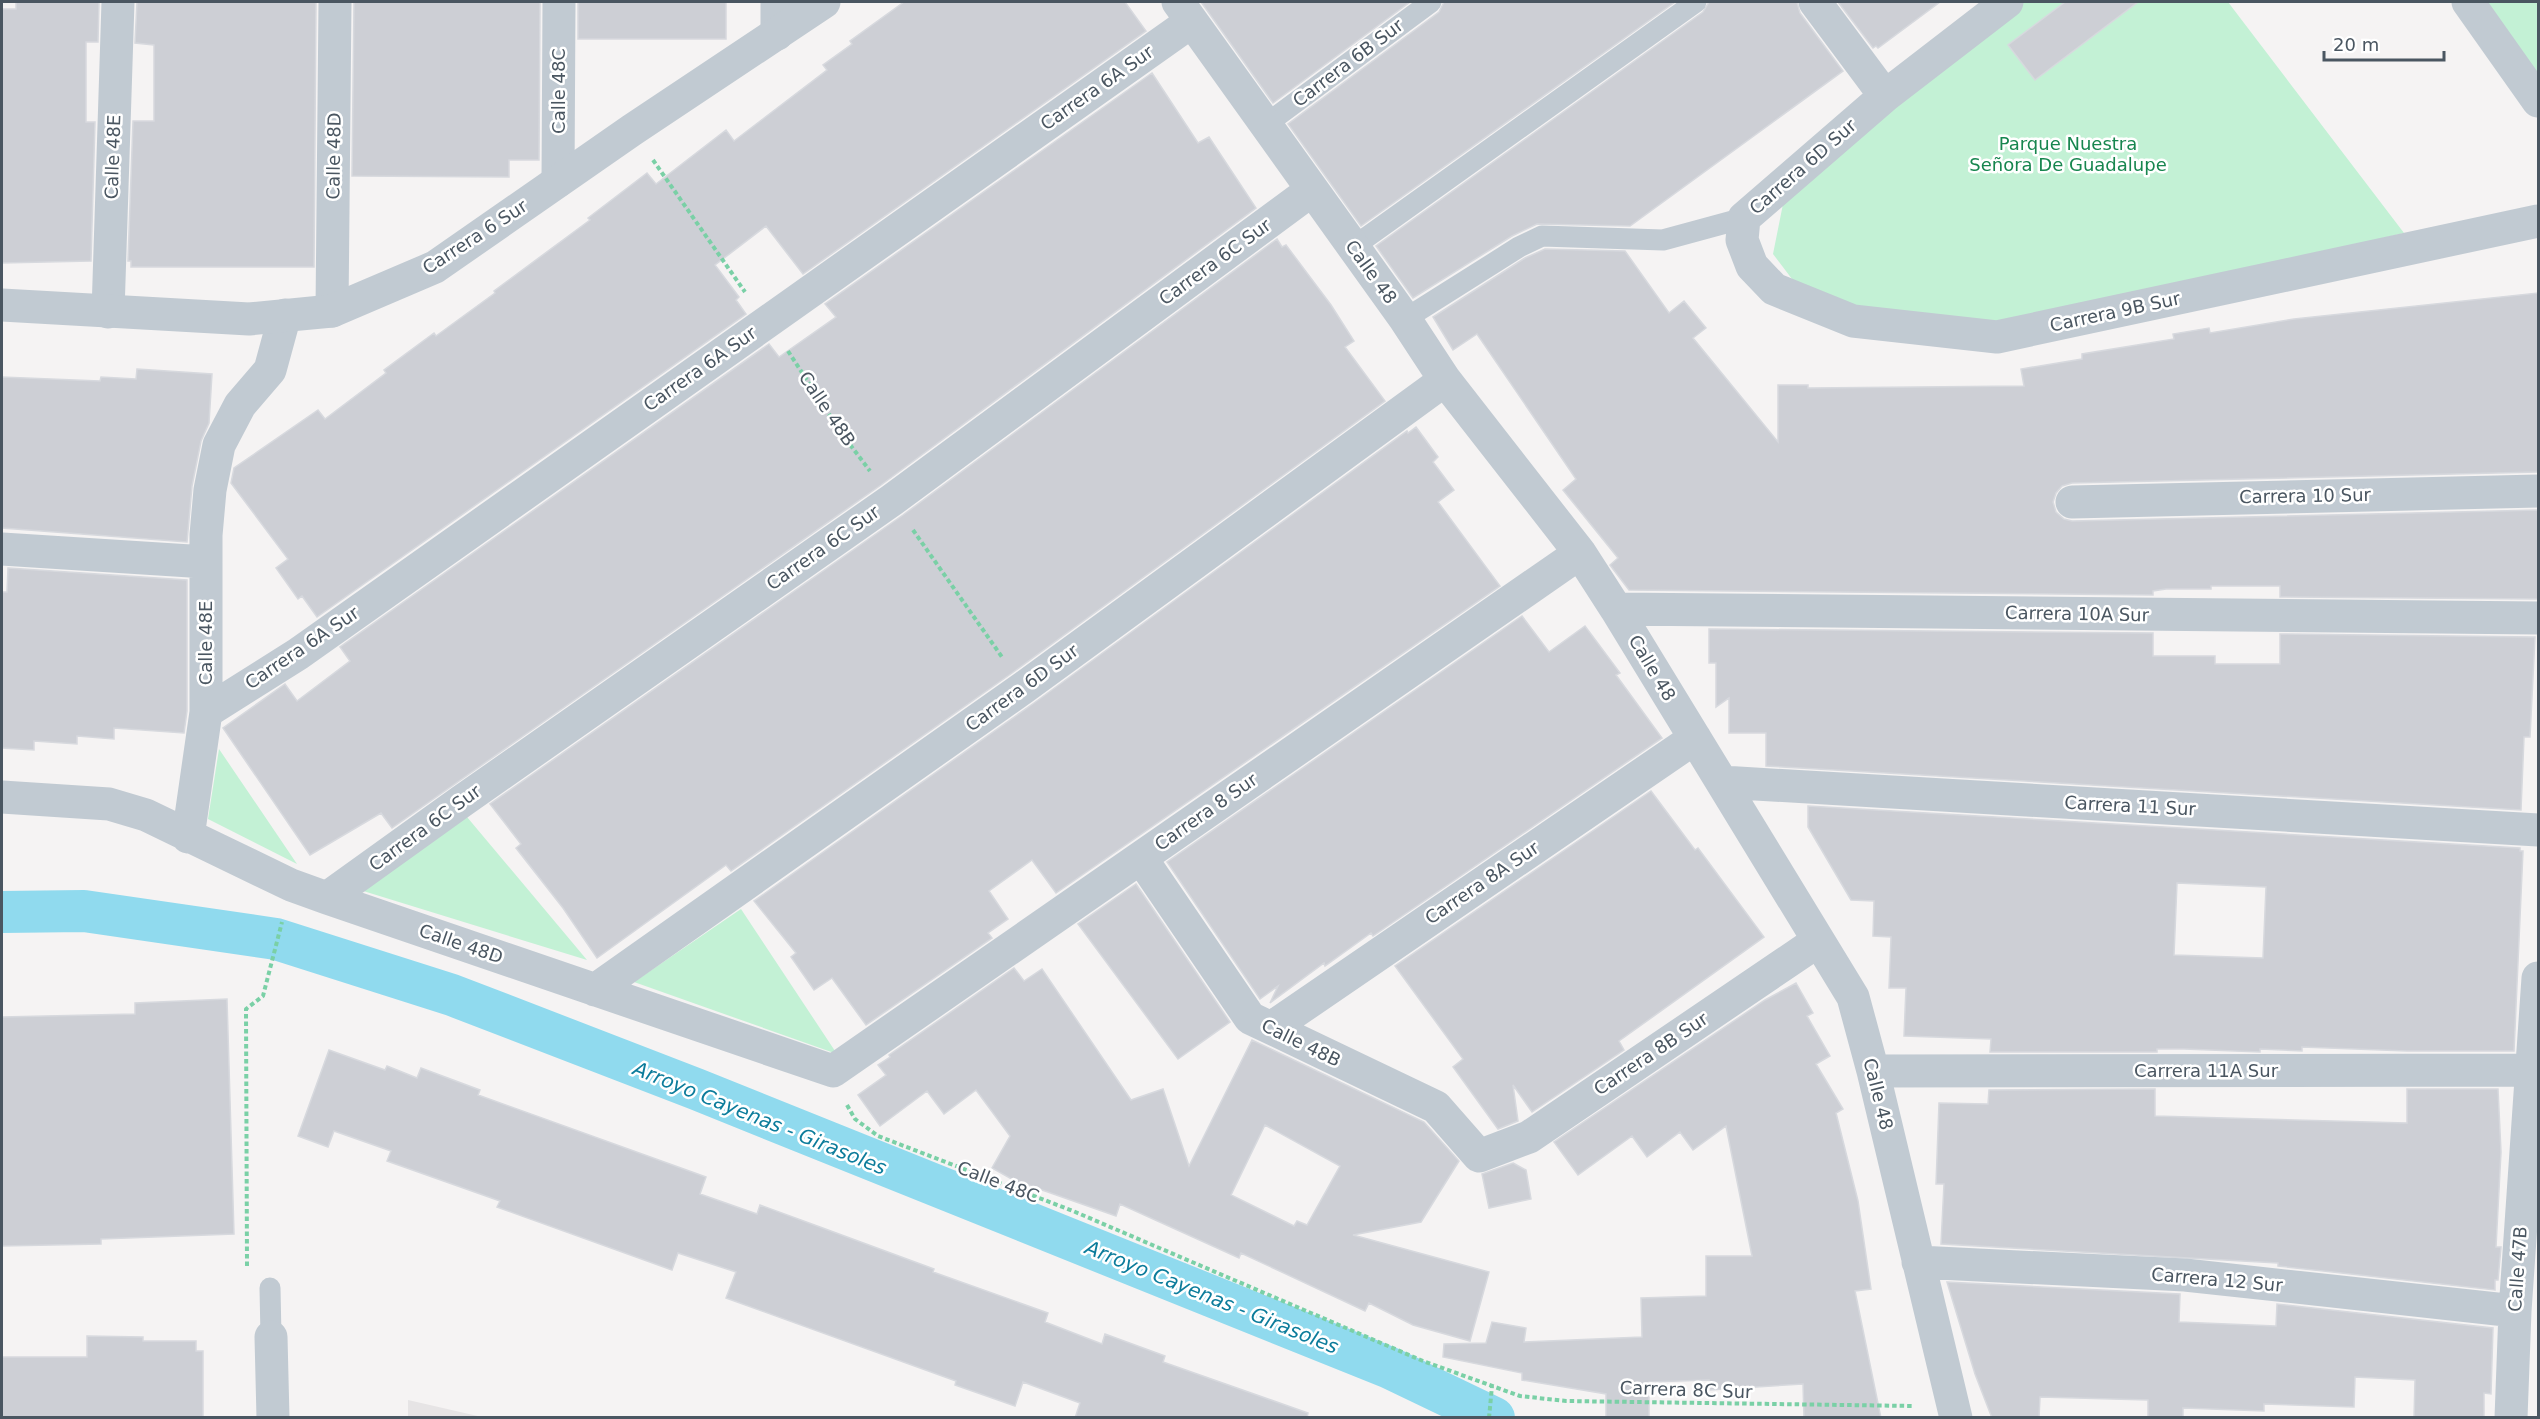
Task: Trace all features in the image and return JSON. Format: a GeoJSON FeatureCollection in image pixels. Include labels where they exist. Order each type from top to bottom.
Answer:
{"type":"FeatureCollection","features":[{"type":"Feature","properties":{"kind":"street","name":"Calle 48E"},"geometry":{"type":"LineString","coordinates":[[108,312],[118,2]]}},
{"type":"Feature","properties":{"kind":"street","name":"Calle 48D"},"geometry":{"type":"LineString","coordinates":[[332,311],[335,2]]}},
{"type":"Feature","properties":{"kind":"street","name":"Calle 48C"},"geometry":{"type":"LineString","coordinates":[[558,181],[559,2]]}},
{"type":"Feature","properties":{"kind":"street"},"geometry":{"type":"LineString","coordinates":[[777,2],[777,34]]}},
{"type":"Feature","properties":{"kind":"street","name":"Carrera 6 Sur"},"geometry":{"type":"LineString","coordinates":[[2,305],[249,319],[332,311],[435,267],[632,130],[824,2]]}},
{"type":"Feature","properties":{"kind":"street"},"geometry":{"type":"LineString","coordinates":[[1815,2],[1885,96]]}},
{"type":"Feature","properties":{"kind":"street","name":"Carrera 6D Sur"},"geometry":{"type":"LineString","coordinates":[[1744,218],[1885,96],[2007,2]]}},
{"type":"Feature","properties":{"kind":"street"},"geometry":{"type":"LineString","coordinates":[[2468,2],[2538,102]]}},
{"type":"Feature","properties":{"kind":"street","name":"Calle 48"},"geometry":{"type":"LineString","coordinates":[[1184,12],[1405,319],[1445,380],[1580,553],[1853,998],[1874,1071],[1955,1412]]}},
{"type":"Feature","properties":{"kind":"street","name":"Carrera 6A Sur"},"geometry":{"type":"LineString","coordinates":[[206,712],[298,654],[768,321],[1184,12]]}},
{"type":"Feature","properties":{"kind":"street","name":"Carrera 6C Sur"},"geometry":{"type":"LineString","coordinates":[[327,898],[471,794],[892,500],[1312,190]]}},
{"type":"Feature","properties":{"kind":"street","name":"Carrera 9B Sur"},"geometry":{"type":"LineString","coordinates":[[1744,218],[1742,240],[1752,266],[1774,289],[1853,321],[1997,337],[2538,221]]}},
{"type":"Feature","properties":{"kind":"street","name":"Calle 48E"},"geometry":{"type":"LineString","coordinates":[[188,837],[206,712],[206,562],[210,490],[219,445],[240,405],[270,370],[285,315]]}},
{"type":"Feature","properties":{"kind":"street","name":"Carrera 6D Sur"},"geometry":{"type":"LineString","coordinates":[[595,990],[1023,688],[1445,380]]}},
{"type":"Feature","properties":{"kind":"street","name":"Carrera 10 Sur"},"geometry":{"type":"LineString","coordinates":[[2072,502],[2538,491]]}},
{"type":"Feature","properties":{"kind":"street"},"geometry":{"type":"LineString","coordinates":[[2,549],[206,562]]}},
{"type":"Feature","properties":{"kind":"street","name":"Carrera 8 Sur"},"geometry":{"type":"LineString","coordinates":[[833,1071],[1580,553]]}},
{"type":"Feature","properties":{"kind":"street","name":"Carrera 10A Sur"},"geometry":{"type":"LineString","coordinates":[[1616,609],[2538,618]]}},
{"type":"Feature","properties":{"kind":"street","name":"Carrera 8A Sur"},"geometry":{"type":"LineString","coordinates":[[1271,1028],[1695,738]]}},
{"type":"Feature","properties":{"kind":"street","name":"Carrera 11 Sur"},"geometry":{"type":"LineString","coordinates":[[1722,782],[2538,830]]}},
{"type":"Feature","properties":{"kind":"street"},"geometry":{"type":"LineString","coordinates":[[2,797],[109,804],[146,815],[291,885],[327,898]]}},
{"type":"Feature","properties":{"kind":"street","name":"Calle 48B"},"geometry":{"type":"LineString","coordinates":[[1141,858],[1250,1018],[1436,1107],[1479,1156]]}},
{"type":"Feature","properties":{"kind":"street","name":"Calle 48D"},"geometry":{"type":"LineString","coordinates":[[327,898],[595,990]]}},
{"type":"Feature","properties":{"kind":"street","name":"Carrera 8B Sur"},"geometry":{"type":"LineString","coordinates":[[1479,1156],[1529,1137],[1818,941]]}},
{"type":"Feature","properties":{"kind":"street","name":"Calle 47B"},"geometry":{"type":"LineString","coordinates":[[2511,1414],[2515,1311],[2535,1070],[2538,978]]}},
{"type":"Feature","properties":{"kind":"street"},"geometry":{"type":"LineString","coordinates":[[595,990],[833,1071]]}},
{"type":"Feature","properties":{"kind":"street","name":"Carrera 11A Sur"},"geometry":{"type":"LineString","coordinates":[[1874,1071],[2535,1070]]}},
{"type":"Feature","properties":{"kind":"street","name":"Carrera 12 Sur"},"geometry":{"type":"LineString","coordinates":[[1918,1262],[2185,1275],[2515,1311]]}},
{"type":"Feature","properties":{"kind":"street"},"geometry":{"type":"LineString","coordinates":[[271,1337],[273,1418]]}},
{"type":"Feature","properties":{"kind":"lane","name":"Carrera 6B Sur"},"geometry":{"type":"LineString","coordinates":[[1265,125],[1431,2]]}},
{"type":"Feature","properties":{"kind":"lane"},"geometry":{"type":"LineString","coordinates":[[1353,247],[1696,2]]}},
{"type":"Feature","properties":{"kind":"lane","name":"Carrera 6D Sur"},"geometry":{"type":"LineString","coordinates":[[1405,319],[1519,247],[1542,236],[1663,240],[1744,218]]}},
{"type":"Feature","properties":{"kind":"lane"},"geometry":{"type":"LineString","coordinates":[[270,1288],[271,1337]]}},
{"type":"Feature","properties":{"kind":"path","name":"Calle 48B"},"geometry":{"type":"LineString","coordinates":[[632,130],[768,321],[842,434],[892,500],[1023,688]]}},
{"type":"Feature","properties":{"kind":"path"},"geometry":{"type":"LineString","coordinates":[[247,1276],[246,1009],[262,996],[283,917]]}},
{"type":"Feature","properties":{"kind":"path","name":"Calle 48C"},"geometry":{"type":"LineString","coordinates":[[833,1071],[838,1090],[855,1119],[878,1136],[1073,1211],[1423,1361]]}},
{"type":"Feature","properties":{"kind":"path","name":"Carrera 8C Sur"},"geometry":{"type":"LineString","coordinates":[[1423,1361],[1491,1388],[1520,1396],[1566,1401],[1955,1412]]}},
{"type":"Feature","properties":{"kind":"path"},"geometry":{"type":"LineString","coordinates":[[1489,1418],[1491,1388]]}},
{"type":"Feature","properties":{"kind":"shaded area"},"geometry":{"type":"Polygon","coordinates":[[[408,1400],[482,1417],[408,1417],[408,1400]]]}},
{"type":"Feature","properties":{"kind":"green space","name":"Parque Nuestra Señora De Guadalupe"},"geometry":{"type":"Polygon","coordinates":[[[2015,2],[2228,2],[2404,233],[1997,329],[1845,317],[1795,283],[1773,254],[1783,204],[2015,2]]]}},
{"type":"Feature","properties":{"kind":"green space"},"geometry":{"type":"Polygon","coordinates":[[[2471,2],[2538,2],[2538,95],[2471,2]]]}},
{"type":"Feature","properties":{"kind":"green space"},"geometry":{"type":"Polygon","coordinates":[[[219,749],[297,864],[208,819],[219,749]]]}},
{"type":"Feature","properties":{"kind":"green space"},"geometry":{"type":"Polygon","coordinates":[[[467,817],[587,960],[360,890],[467,817]]]}},
{"type":"Feature","properties":{"kind":"green space"},"geometry":{"type":"Polygon","coordinates":[[[741,909],[837,1054],[634,982],[741,909]]]}},
{"type":"Feature","properties":{"kind":"building"},"geometry":{"type":"Polygon","coordinates":[[[16,2],[99,2],[98,42],[86,42],[86,122],[95,122],[91,261],[2,263],[2,9],[16,9],[16,2]]]}},
{"type":"Feature","properties":{"kind":"building"},"geometry":{"type":"Polygon","coordinates":[[[137,2],[316,2],[314,267],[131,267],[131,261],[128,261],[133,121],[154,121],[154,45],[135,43],[137,2]]]}},
{"type":"Feature","properties":{"kind":"building"},"geometry":{"type":"Polygon","coordinates":[[[354,2],[540,2],[539,160],[509,160],[509,177],[352,176],[354,2]]]}},
{"type":"Feature","properties":{"kind":"building"},"geometry":{"type":"Polygon","coordinates":[[[578,2],[726,2],[726,39],[578,39],[578,2]]]}},
{"type":"Feature","properties":{"kind":"building"},"geometry":{"type":"Polygon","coordinates":[[[904,2],[1125,2],[1146,31],[803,274],[766,226],[715,265],[739,297],[736,300],[746,314],[317,617],[302,596],[298,599],[276,568],[288,559],[231,483],[234,468],[318,410],[325,419],[386,373],[384,370],[434,333],[436,336],[495,293],[494,291],[590,220],[588,218],[647,173],[656,184],[726,130],[734,141],[827,70],[823,65],[852,44],[850,41],[904,2]]]}},
{"type":"Feature","properties":{"kind":"building"},"geometry":{"type":"Polygon","coordinates":[[[1201,2],[1410,2],[1273,103],[1201,2]]]}},
{"type":"Feature","properties":{"kind":"building"},"geometry":{"type":"Polygon","coordinates":[[[1444,2],[1675,2],[1361,226],[1288,124],[1439,12],[1444,2]]]}},
{"type":"Feature","properties":{"kind":"building"},"geometry":{"type":"Polygon","coordinates":[[[1709,2],[1797,2],[1800,13],[1843,71],[1630,226],[1537,224],[1512,236],[1413,298],[1376,246],[1703,12],[1709,2]]]}},
{"type":"Feature","properties":{"kind":"building"},"geometry":{"type":"Polygon","coordinates":[[[1838,2],[1940,2],[1878,48],[1876,46],[1873,48],[1838,2]]]}},
{"type":"Feature","properties":{"kind":"building"},"geometry":{"type":"Polygon","coordinates":[[[2065,2],[2138,2],[2035,80],[2008,45],[2065,2]]]}},
{"type":"Feature","properties":{"kind":"building"},"geometry":{"type":"Polygon","coordinates":[[[1152,73],[1198,143],[1209,137],[1256,208],[881,485],[392,828],[381,813],[310,855],[223,728],[285,684],[297,701],[350,661],[340,647],[769,344],[779,357],[836,317],[825,304],[1152,73]]]}},
{"type":"Feature","properties":{"kind":"building"},"geometry":{"type":"Polygon","coordinates":[[[1277,239],[1282,247],[1286,245],[1331,305],[1354,341],[1345,347],[1385,401],[1012,673],[731,871],[726,865],[597,958],[563,908],[516,848],[521,844],[490,804],[903,515],[1277,239]]]}},
{"type":"Feature","properties":{"kind":"building"},"geometry":{"type":"Polygon","coordinates":[[[1545,249],[1625,251],[1669,313],[1684,301],[1706,328],[1693,338],[1778,442],[1778,385],[1808,385],[1808,388],[2024,386],[2021,369],[2082,359],[2082,354],[2174,339],[2173,334],[2209,328],[2210,333],[2294,319],[2538,293],[2538,472],[2072,483],[2062,486],[2053,502],[2056,512],[2064,519],[2072,521],[2538,510],[2538,599],[2280,597],[2280,586],[2211,586],[2211,589],[2166,589],[2153,591],[2153,595],[1629,590],[1610,565],[1618,558],[1563,490],[1576,479],[1477,334],[1453,350],[1433,317],[1525,258],[1545,249]]]}},
{"type":"Feature","properties":{"kind":"building"},"geometry":{"type":"Polygon","coordinates":[[[137,369],[212,374],[209,423],[201,441],[192,486],[187,542],[2,528],[2,377],[100,381],[101,377],[136,379],[137,369]]]}},
{"type":"Feature","properties":{"kind":"building"},"geometry":{"type":"Polygon","coordinates":[[[1416,427],[1438,457],[1433,462],[1454,490],[1438,502],[1500,586],[1056,893],[1032,860],[989,891],[1008,919],[988,933],[992,938],[866,1025],[832,978],[814,990],[791,957],[796,953],[754,901],[1034,703],[1407,431],[1408,433],[1416,427]]]}},
{"type":"Feature","properties":{"kind":"building"},"geometry":{"type":"Polygon","coordinates":[[[8,568],[187,580],[187,711],[184,733],[114,728],[114,739],[77,736],[77,744],[34,741],[34,750],[2,748],[2,592],[7,592],[8,568]]]}},
{"type":"Feature","properties":{"kind":"building"},"geometry":{"type":"Polygon","coordinates":[[[1522,616],[1549,652],[1585,626],[1620,673],[1616,675],[1662,738],[1373,936],[1371,933],[1325,966],[1324,963],[1270,1003],[1278,986],[1260,999],[1167,862],[1522,616]]]}},
{"type":"Feature","properties":{"kind":"building"},"geometry":{"type":"Polygon","coordinates":[[[1709,629],[2153,633],[2153,656],[2215,656],[2215,664],[2280,664],[2280,634],[2535,637],[2530,737],[2524,737],[2521,810],[1766,766],[1766,733],[1729,733],[1729,698],[1716,707],[1716,663],[1709,663],[1709,629]]]}},
{"type":"Feature","properties":{"kind":"building"},"geometry":{"type":"Polygon","coordinates":[[[1651,791],[1695,850],[1698,848],[1764,937],[1619,1041],[1624,1050],[1532,1112],[1513,1085],[1518,1121],[1498,1129],[1453,1067],[1463,1059],[1395,966],[1651,791]]]}},
{"type":"Feature","properties":{"kind":"building"},"geometry":{"type":"Polygon","coordinates":[[[1808,806],[2520,848],[2520,851],[2523,851],[2514,1051],[2407,1051],[2302,1047],[2302,1051],[2260,1049],[2260,1052],[2157,1049],[2157,1052],[1990,1052],[1991,1039],[1904,1036],[1906,988],[1889,988],[1891,937],[1873,936],[1874,901],[1851,900],[1808,827],[1808,806]],[[2177,883],[2174,955],[2263,958],[2266,887],[2177,883]]]}},
{"type":"Feature","properties":{"kind":"building"},"geometry":{"type":"Polygon","coordinates":[[[1136,884],[1230,1022],[1178,1059],[1078,924],[1136,884]]]}},
{"type":"Feature","properties":{"kind":"building"},"geometry":{"type":"Polygon","coordinates":[[[1014,968],[1024,981],[1042,969],[1131,1100],[1163,1089],[1189,1166],[1252,1040],[1424,1122],[1459,1161],[1421,1222],[1353,1235],[1489,1272],[1470,1341],[1413,1325],[1369,1303],[1365,1311],[1241,1253],[1239,1258],[1120,1204],[1116,1216],[1025,1184],[1024,1186],[992,1168],[1010,1136],[976,1090],[944,1114],[927,1091],[880,1126],[858,1095],[886,1075],[878,1065],[890,1057],[889,1055],[1014,968]],[[1265,1125],[1231,1195],[1294,1226],[1297,1221],[1307,1225],[1340,1166],[1265,1125]]]}},
{"type":"Feature","properties":{"kind":"building"},"geometry":{"type":"Polygon","coordinates":[[[1796,983],[1813,1013],[1807,1016],[1830,1056],[1816,1064],[1843,1109],[1836,1113],[1858,1201],[1871,1289],[1855,1291],[1881,1418],[1804,1418],[1803,1384],[1710,1390],[1709,1380],[1649,1382],[1649,1418],[1606,1418],[1606,1394],[1522,1380],[1522,1373],[1443,1357],[1444,1344],[1486,1343],[1492,1322],[1526,1328],[1524,1342],[1642,1337],[1641,1298],[1706,1296],[1706,1256],[1752,1256],[1726,1126],[1693,1150],[1680,1132],[1647,1157],[1632,1136],[1578,1175],[1554,1142],[1765,1000],[1796,983]]]}},
{"type":"Feature","properties":{"kind":"building"},"geometry":{"type":"Polygon","coordinates":[[[227,999],[234,1234],[101,1239],[101,1244],[2,1246],[2,1017],[135,1014],[135,1003],[227,999]]]}},
{"type":"Feature","properties":{"kind":"building"},"geometry":{"type":"Polygon","coordinates":[[[329,1050],[385,1070],[387,1066],[417,1078],[421,1068],[480,1090],[478,1095],[706,1177],[700,1194],[757,1214],[760,1205],[934,1269],[933,1272],[1048,1313],[1045,1322],[1102,1344],[1105,1334],[1165,1356],[1163,1362],[1308,1413],[1307,1418],[1075,1418],[1080,1403],[1023,1382],[1015,1406],[955,1385],[956,1381],[726,1298],[736,1272],[678,1253],[672,1270],[497,1207],[500,1201],[387,1161],[391,1151],[334,1131],[328,1147],[298,1136],[329,1050]]]}},
{"type":"Feature","properties":{"kind":"building"},"geometry":{"type":"Polygon","coordinates":[[[2155,1089],[2155,1116],[2407,1123],[2407,1089],[2498,1089],[2501,1152],[2496,1247],[2501,1247],[2495,1290],[2278,1266],[2278,1263],[1941,1244],[1944,1184],[1936,1184],[1939,1103],[1988,1104],[1989,1090],[2155,1089]]]}},
{"type":"Feature","properties":{"kind":"building"},"geometry":{"type":"Polygon","coordinates":[[[1513,1163],[1526,1170],[1531,1199],[1489,1208],[1482,1174],[1513,1163]]]}},
{"type":"Feature","properties":{"kind":"building"},"geometry":{"type":"Polygon","coordinates":[[[1947,1282],[2180,1294],[2179,1322],[2276,1326],[2277,1304],[2493,1328],[2491,1394],[2484,1393],[2484,1418],[2414,1418],[2415,1380],[2355,1377],[2354,1407],[2264,1404],[2264,1411],[2183,1408],[2183,1418],[2148,1418],[2148,1400],[2040,1397],[2039,1418],[1992,1418],[1975,1374],[1947,1282]]]}},
{"type":"Feature","properties":{"kind":"building"},"geometry":{"type":"Polygon","coordinates":[[[87,1336],[143,1337],[143,1341],[196,1341],[196,1351],[203,1351],[203,1418],[2,1418],[2,1357],[87,1357],[87,1336]]]}},
{"type":"Feature","properties":{"kind":"waterway","name":"Arroyo Cayenas - Girasoles"},"geometry":{"type":"LineString","coordinates":[[2,912],[84,911],[276,939],[452,995],[696,1089],[1390,1368],[1494,1418]]}}]}
